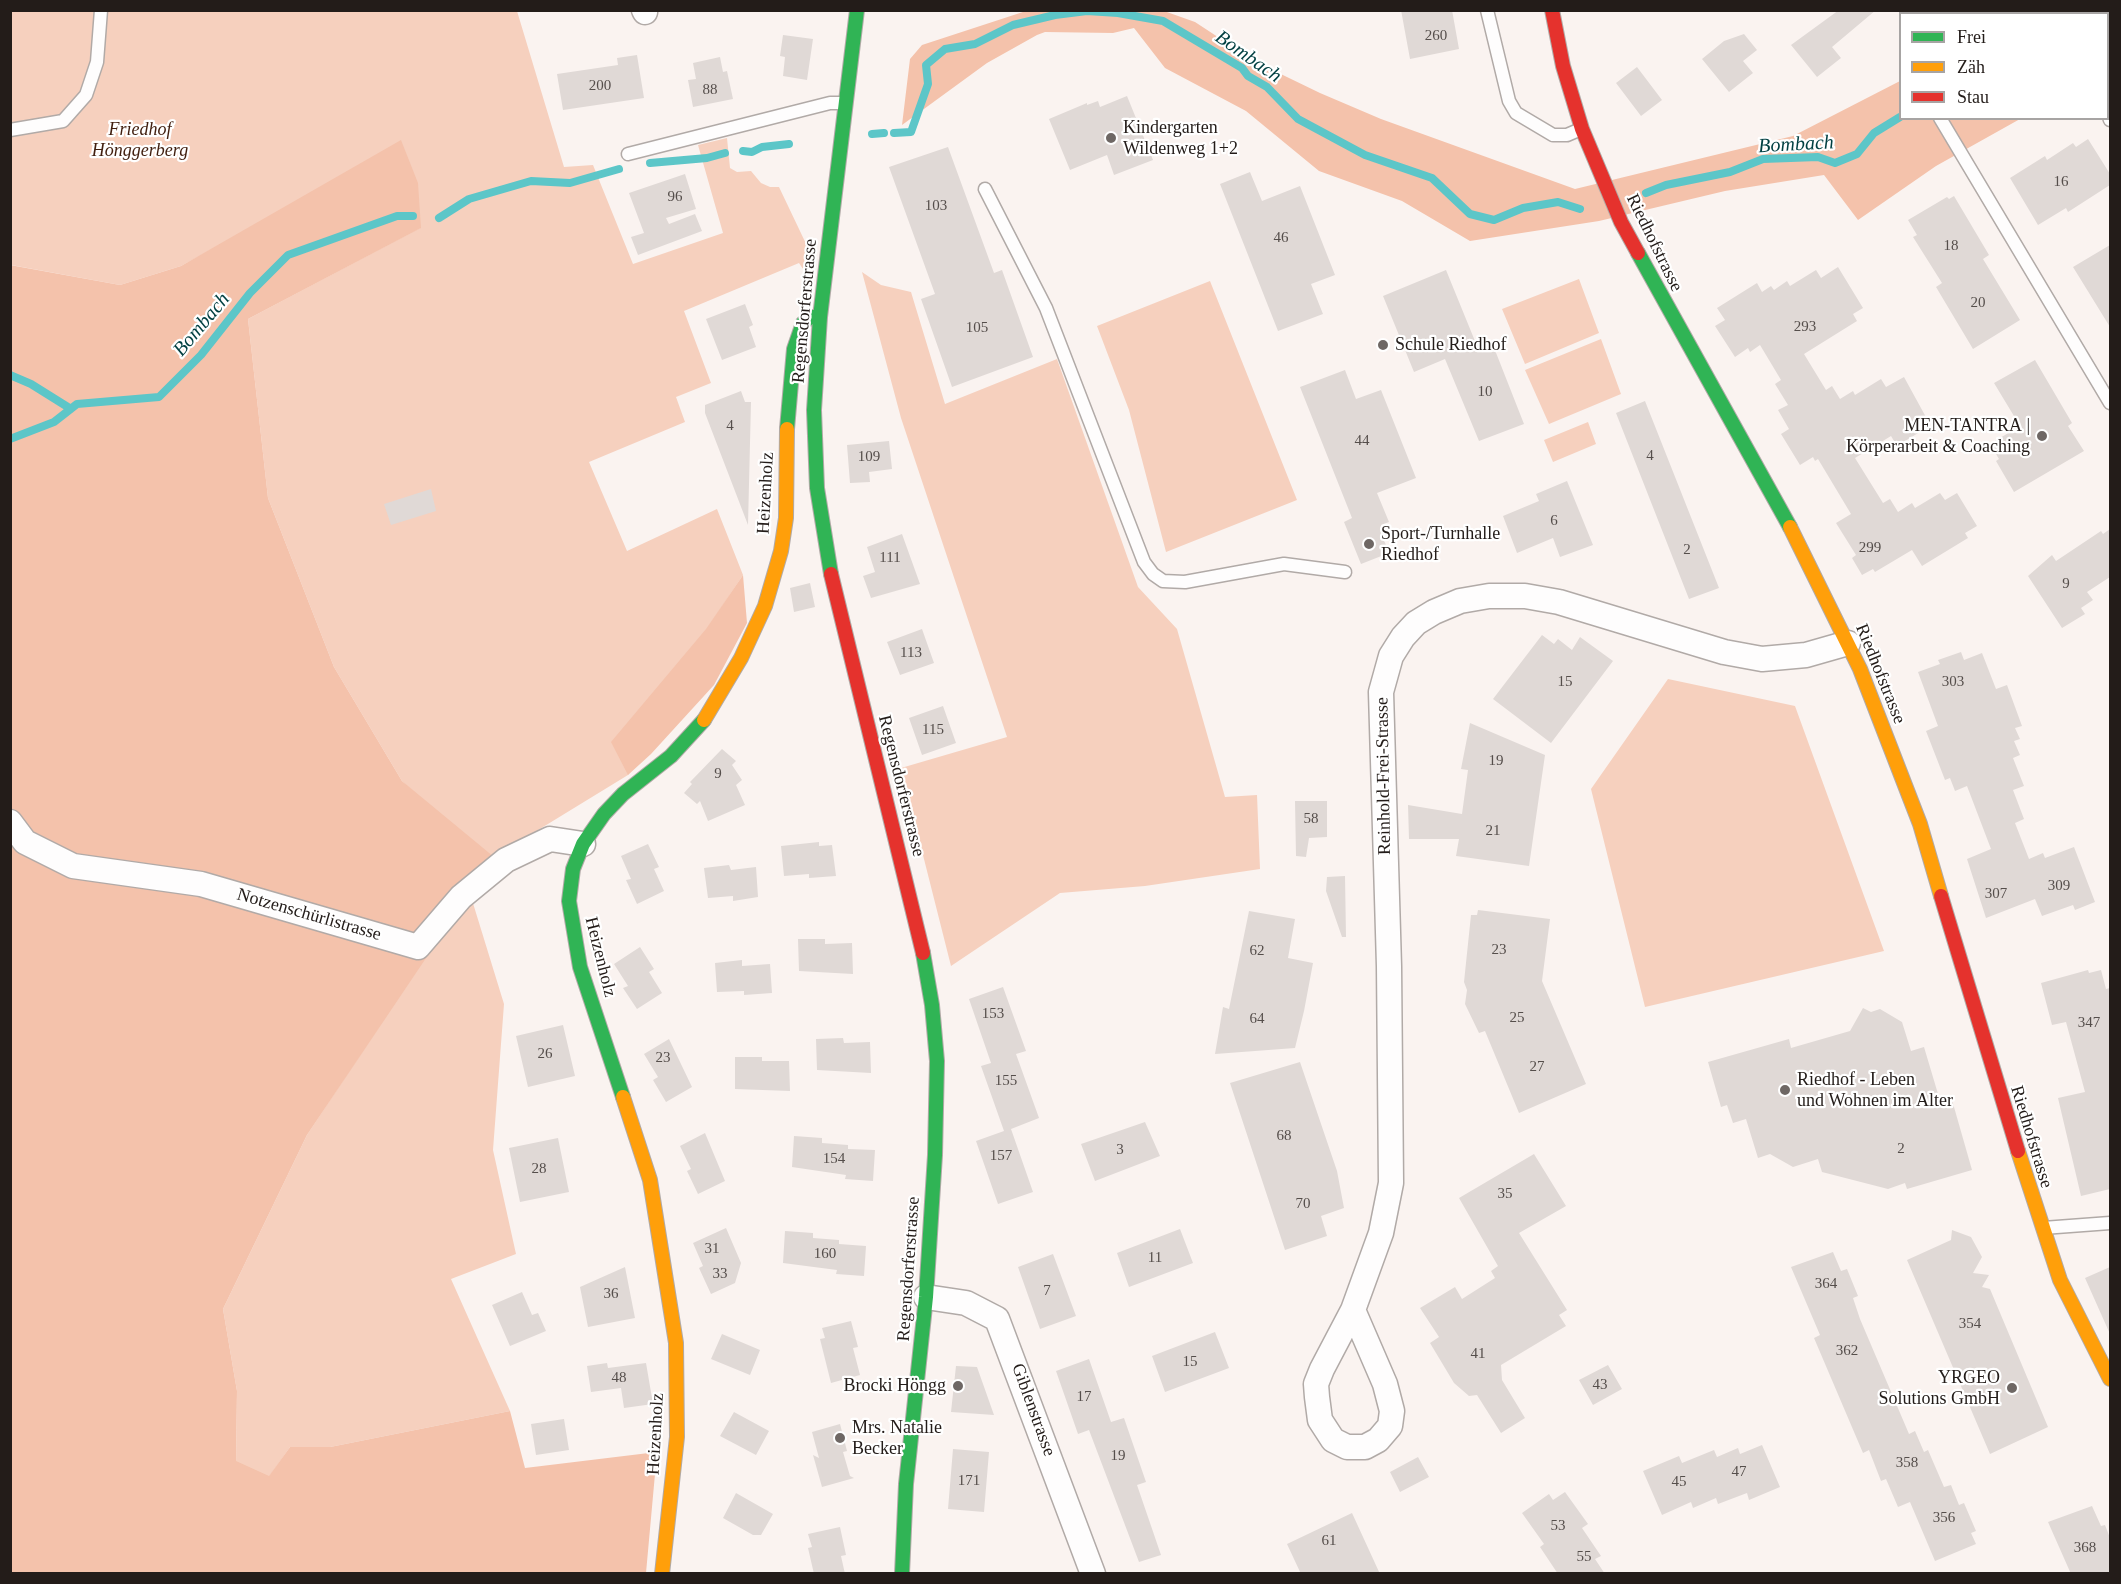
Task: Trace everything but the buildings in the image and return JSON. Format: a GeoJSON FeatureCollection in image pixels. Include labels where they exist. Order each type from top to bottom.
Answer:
{"type":"FeatureCollection","features":[{"type":"Feature","properties":{"kind":"street","name":"Regensdorferstrasse"},"geometry":{"type":"LineString","coordinates":[[857,10],[820,317],[814,410],[817,488],[825,552],[924,952],[932,1005],[937,1084],[926,1297],[906,1484],[902,1574]]}},
{"type":"Feature","properties":{"kind":"street","name":"Riedhofstrasse"},"geometry":{"type":"LineString","coordinates":[[1552,10],[1563,66],[1582,129],[1627,233],[1672,320],[1776,498],[1848,643],[1920,824],[2041,1229],[2060,1280],[2110,1379]]}},
{"type":"Feature","properties":{"kind":"street","name":"Heizenholz"},"geometry":{"type":"LineString","coordinates":[[662,1574],[677,1437],[676,1343],[650,1180],[580,967],[569,901],[573,869],[583,844],[604,814],[623,794],[671,756],[710,713],[741,658],[765,606],[781,551],[786,519],[787,419],[794,349],[803,323],[810,316],[820,317]]}},
{"type":"Feature","properties":{"kind":"street","name":"Reinhold-Frei-Strasse"},"geometry":{"type":"LineString","coordinates":[[1353,1310],[1385,1384],[1392,1411],[1390,1426],[1378,1440],[1365,1447],[1347,1447],[1333,1440],[1320,1420],[1316,1384],[1353,1310],[1381,1233],[1390,1183],[1389,966],[1381,692],[1391,656],[1403,637],[1416,623],[1434,612],[1460,601],[1489,596],[1525,597],[1559,602],[1724,652],[1762,659],[1806,655],[1848,643]]}},
{"type":"Feature","properties":{"kind":"street","name":"Notzenschürlistrasse"},"geometry":{"type":"LineString","coordinates":[[10,822],[25,842],[73,866],[201,884],[418,947],[461,897],[506,860],[550,839],[583,844]]}},
{"type":"Feature","properties":{"kind":"street","name":"Giblenstrasse"},"geometry":{"type":"LineString","coordinates":[[926,1297],[966,1303],[997,1318],[1093,1574]]}},
{"type":"Feature","properties":{"kind":"lane"},"geometry":{"type":"LineString","coordinates":[[10,130],[63,121],[86,95],[97,62],[101,10]]}},
{"type":"Feature","properties":{"kind":"lane"},"geometry":{"type":"LineString","coordinates":[[1487,10],[1509,101],[1516,114],[1553,135],[1567,135],[1582,129]]}},
{"type":"Feature","properties":{"kind":"lane"},"geometry":{"type":"LineString","coordinates":[[628,154],[830,104],[846,103]]}},
{"type":"Feature","properties":{"kind":"lane"},"geometry":{"type":"LineString","coordinates":[[1941,120],[2110,403]]}},
{"type":"Feature","properties":{"kind":"lane"},"geometry":{"type":"LineString","coordinates":[[985,189],[1046,308],[1144,562],[1153,574],[1163,581],[1185,582],[1284,564],[1345,572]]}},
{"type":"Feature","properties":{"kind":"lane"},"geometry":{"type":"LineString","coordinates":[[2041,1229],[2110,1223]]}},
{"type":"Feature","properties":{"kind":"green space","name":"Friedhof Hönggerberg"},"geometry":{"type":"Polygon","coordinates":[[[10,11],[517,11],[564,167],[593,165],[633,264],[723,233],[698,145],[727,138],[730,168],[737,172],[751,171],[761,183],[770,187],[779,187],[809,250],[807,267],[803,269],[799,263],[684,311],[711,383],[676,397],[685,422],[589,462],[627,551],[717,509],[743,575],[705,632],[628,775],[494,857],[457,835],[402,781],[334,667],[268,498],[248,319],[420,228],[236,236],[181,266],[120,285],[11,265],[10,11]]]}},
{"type":"Feature","properties":{"kind":"green space"},"geometry":{"type":"Polygon","coordinates":[[[862,272],[881,285],[911,292],[945,404],[1057,359],[1138,587],[1177,629],[1225,797],[1257,795],[1260,869],[1145,886],[1060,893],[951,966],[901,768],[1007,737],[901,418],[862,272]]]}},
{"type":"Feature","properties":{"kind":"green space"},"geometry":{"type":"Polygon","coordinates":[[[1579,279],[1599,333],[1525,364],[1502,309],[1579,279]]]}},
{"type":"Feature","properties":{"kind":"green space"},"geometry":{"type":"Polygon","coordinates":[[[1210,281],[1297,500],[1166,552],[1129,410],[1097,326],[1210,281]]]}},
{"type":"Feature","properties":{"kind":"green space"},"geometry":{"type":"Polygon","coordinates":[[[1601,339],[1621,394],[1549,424],[1525,370],[1601,339]]]}},
{"type":"Feature","properties":{"kind":"green space"},"geometry":{"type":"Polygon","coordinates":[[[1588,422],[1596,444],[1553,462],[1544,440],[1588,422]]]}},
{"type":"Feature","properties":{"kind":"green space"},"geometry":{"type":"Polygon","coordinates":[[[1668,679],[1795,706],[1884,951],[1645,1007],[1591,789],[1668,679]]]}},
{"type":"Feature","properties":{"kind":"green space"},"geometry":{"type":"Polygon","coordinates":[[[472,900],[504,1004],[493,1150],[516,1254],[451,1279],[510,1411],[330,1447],[290,1447],[269,1477],[236,1462],[237,1391],[223,1309],[307,1135],[432,946],[472,900]]]}},
{"type":"Feature","properties":{"kind":"shaded area"},"geometry":{"type":"Polygon","coordinates":[[[1029,10],[1164,11],[1195,22],[1256,62],[1320,93],[1381,119],[1575,189],[1793,136],[1899,82],[1899,120],[2018,120],[1936,166],[1858,220],[1824,175],[1725,191],[1599,221],[1470,241],[1402,201],[1319,171],[1246,111],[1165,68],[1134,28],[1113,33],[1045,32],[1037,35],[987,63],[902,125],[910,59],[922,45],[1029,10]]]}},
{"type":"Feature","properties":{"kind":"shaded area"},"geometry":{"type":"Polygon","coordinates":[[[2066,10],[2110,11],[2110,48],[2109,12],[2059,12],[2066,10]]]}},
{"type":"Feature","properties":{"kind":"shaded area"},"geometry":{"type":"Polygon","coordinates":[[[401,140],[418,183],[421,228],[248,319],[268,498],[334,667],[402,781],[494,857],[307,1135],[223,1309],[237,1391],[236,1461],[269,1476],[290,1447],[330,1447],[510,1411],[525,1468],[657,1452],[646,1573],[11,1573],[10,265],[120,285],[181,266],[401,140]]]}},
{"type":"Feature","properties":{"kind":"shaded area"},"geometry":{"type":"Polygon","coordinates":[[[743,575],[747,623],[714,685],[651,754],[628,775],[611,742],[706,629],[743,575]]]}},
{"type":"Feature","properties":{"kind":"waterway","name":"Bombach"},"geometry":{"type":"LineString","coordinates":[[894,133],[911,132],[928,84],[926,65],[945,49],[975,44],[1013,25],[1055,15],[1087,11],[1118,13],[1163,21],[1242,68],[1248,76],[1267,87],[1298,119],[1365,155],[1432,178],[1470,214],[1494,220],[1523,208],[1558,202],[1580,209]]}},
{"type":"Feature","properties":{"kind":"waterway","name":"Bombach"},"geometry":{"type":"LineString","coordinates":[[1646,193],[1666,185],[1730,172],[1763,159],[1818,157],[1835,163],[1857,154],[1874,133],[1899,118]]}},
{"type":"Feature","properties":{"kind":"waterway","name":"Bombach"},"geometry":{"type":"LineString","coordinates":[[872,134],[884,133]]}},
{"type":"Feature","properties":{"kind":"waterway"},"geometry":{"type":"LineString","coordinates":[[743,151],[752,152],[762,147],[789,144]]}},
{"type":"Feature","properties":{"kind":"waterway","name":"Bombach"},"geometry":{"type":"LineString","coordinates":[[650,163],[707,158],[725,153]]}},
{"type":"Feature","properties":{"kind":"waterway","name":"Bombach"},"geometry":{"type":"LineString","coordinates":[[439,218],[469,199],[531,181],[570,183],[619,169]]}},
{"type":"Feature","properties":{"kind":"waterway","name":"Bombach"},"geometry":{"type":"LineString","coordinates":[[10,439],[54,422],[77,404],[159,397],[201,355],[250,293],[288,255],[397,216],[413,216]]}},
{"type":"Feature","properties":{"kind":"waterway"},"geometry":{"type":"LineString","coordinates":[[10,375],[31,384],[71,409]]}},
{"type":"Feature","properties":{"kind":"traffic: fast"},"geometry":{"type":"LineString","coordinates":[[831,574],[817,488],[814,410],[820,317],[857,10]]}},
{"type":"Feature","properties":{"kind":"traffic: fast"},"geometry":{"type":"LineString","coordinates":[[1638,253],[1790,527]]}},
{"type":"Feature","properties":{"kind":"traffic: fast"},"geometry":{"type":"LineString","coordinates":[[787,429],[794,349],[803,323],[810,317],[820,317]]}},
{"type":"Feature","properties":{"kind":"traffic: fast"},"geometry":{"type":"LineString","coordinates":[[623,1097],[580,967],[569,901],[573,869],[583,844],[604,814],[623,794],[671,756],[704,720]]}},
{"type":"Feature","properties":{"kind":"traffic: fast"},"geometry":{"type":"LineString","coordinates":[[902,1574],[906,1484],[926,1297],[935,1155],[937,1061],[932,1005],[923,953]]}},
{"type":"Feature","properties":{"kind":"traffic: slow"},"geometry":{"type":"LineString","coordinates":[[704,720],[741,658],[765,606],[781,551],[786,518],[787,429]]}},
{"type":"Feature","properties":{"kind":"traffic: slow"},"geometry":{"type":"LineString","coordinates":[[1790,527],[1860,669],[1920,824],[1941,896]]}},
{"type":"Feature","properties":{"kind":"traffic: slow"},"geometry":{"type":"LineString","coordinates":[[623,1097],[650,1180],[676,1343],[677,1437],[662,1574]]}},
{"type":"Feature","properties":{"kind":"traffic: slow"},"geometry":{"type":"LineString","coordinates":[[2018,1151],[2060,1280],[2110,1379]]}},
{"type":"Feature","properties":{"kind":"traffic: jam"},"geometry":{"type":"LineString","coordinates":[[1552,10],[1563,66],[1582,129],[1621,222],[1638,253]]}},
{"type":"Feature","properties":{"kind":"traffic: jam"},"geometry":{"type":"LineString","coordinates":[[831,574],[923,953]]}},
{"type":"Feature","properties":{"kind":"traffic: jam"},"geometry":{"type":"LineString","coordinates":[[1941,896],[2018,1151]]}},
{"type":"Feature","properties":{"kind":"place","name":"Kindergarten Wildenweg 1+2"},"geometry":{"type":"Point","coordinates":[1111,138]}},
{"type":"Feature","properties":{"kind":"place","name":"Schule Riedhof"},"geometry":{"type":"Point","coordinates":[1383,345]}},
{"type":"Feature","properties":{"kind":"place","name":"MEN-TANTRA | Körperarbeit & Coaching"},"geometry":{"type":"Point","coordinates":[2042,436]}},
{"type":"Feature","properties":{"kind":"place","name":"Sport-/Turnhalle Riedhof"},"geometry":{"type":"Point","coordinates":[1369,544]}},
{"type":"Feature","properties":{"kind":"place","name":"Riedhof - Leben und Wohnen im Alter"},"geometry":{"type":"Point","coordinates":[1785,1090]}},
{"type":"Feature","properties":{"kind":"place","name":"Brocki Höngg"},"geometry":{"type":"Point","coordinates":[958,1386]}},
{"type":"Feature","properties":{"kind":"place","name":"YRGEO Solutions GmbH"},"geometry":{"type":"Point","coordinates":[2012,1388]}},
{"type":"Feature","properties":{"kind":"place","name":"Mrs. Natalie Becker"},"geometry":{"type":"Point","coordinates":[840,1438]}}]}
